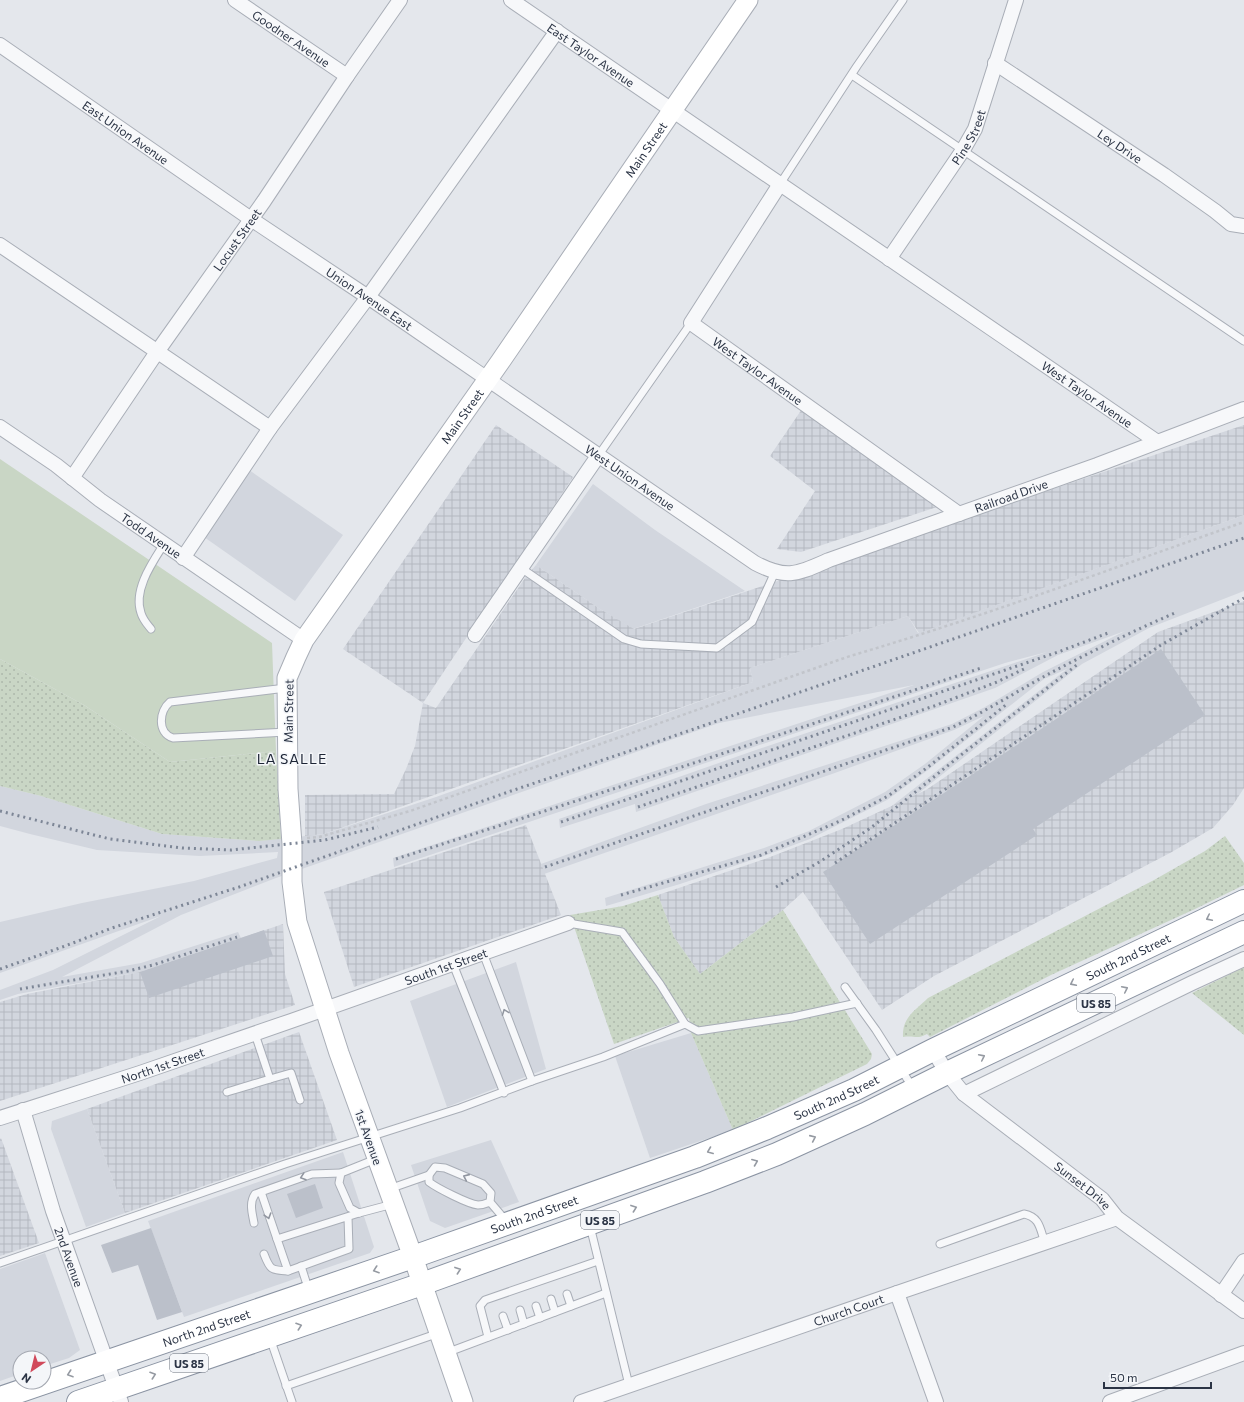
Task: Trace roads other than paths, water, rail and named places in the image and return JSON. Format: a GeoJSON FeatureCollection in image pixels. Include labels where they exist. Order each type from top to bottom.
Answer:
{"type":"FeatureCollection","features":[{"type":"Feature","properties":{"kind":"highway","name":"South 2nd Street"},"geometry":{"type":"LineString","coordinates":[[413,1258],[702,1154],[774,1125],[854,1090],[933,1050],[1244,901]]}},
{"type":"Feature","properties":{"kind":"highway","name":"US 85"},"geometry":{"type":"LineString","coordinates":[[78,1402],[118,1395],[270,1336],[422,1284],[705,1182],[777,1154],[865,1114],[1244,932]]}},
{"type":"Feature","properties":{"kind":"highway","name":"North 2nd Street"},"geometry":{"type":"LineString","coordinates":[[0,1398],[413,1258]]}},
{"type":"Feature","properties":{"kind":"street","name":"Goodner Avenue"},"geometry":{"type":"LineString","coordinates":[[235,0],[347,76]]}},
{"type":"Feature","properties":{"kind":"street","name":"Locust Street"},"geometry":{"type":"LineString","coordinates":[[72,478],[157,352],[264,202],[347,76],[400,0]]}},
{"type":"Feature","properties":{"kind":"street","name":"East Taylor Avenue"},"geometry":{"type":"LineString","coordinates":[[511,0],[672,110]]}},
{"type":"Feature","properties":{"kind":"street","name":"Main Street"},"geometry":{"type":"LineString","coordinates":[[293,867],[288,789],[287,678],[304,640],[488,379],[748,0]]}},
{"type":"Feature","properties":{"kind":"street","name":"Pine Street"},"geometry":{"type":"LineString","coordinates":[[889,258],[963,150],[975,129],[1016,0]]}},
{"type":"Feature","properties":{"kind":"street"},"geometry":{"type":"LineString","coordinates":[[183,558],[270,428],[368,296],[557,32]]}},
{"type":"Feature","properties":{"kind":"street","name":"East Union Avenue"},"geometry":{"type":"LineString","coordinates":[[0,45],[251,219]]}},
{"type":"Feature","properties":{"kind":"street","name":"Ley Drive"},"geometry":{"type":"LineString","coordinates":[[995,63],[1164,175],[1231,224],[1244,226]]}},
{"type":"Feature","properties":{"kind":"street","name":"West Taylor Avenue"},"geometry":{"type":"LineString","coordinates":[[672,110],[1156,442]]}},
{"type":"Feature","properties":{"kind":"street"},"geometry":{"type":"LineString","coordinates":[[691,323],[780,184]]}},
{"type":"Feature","properties":{"kind":"street","name":"Union Avenue East"},"geometry":{"type":"LineString","coordinates":[[251,219],[368,296],[488,379]]}},
{"type":"Feature","properties":{"kind":"street"},"geometry":{"type":"LineString","coordinates":[[0,245],[270,428]]}},
{"type":"Feature","properties":{"kind":"street","name":"West Taylor Avenue"},"geometry":{"type":"LineString","coordinates":[[691,323],[959,514]]}},
{"type":"Feature","properties":{"kind":"street","name":"West Union Avenue"},"geometry":{"type":"LineString","coordinates":[[488,379],[755,563],[775,572]]}},
{"type":"Feature","properties":{"kind":"street","name":"Railroad Drive"},"geometry":{"type":"LineString","coordinates":[[775,572],[784,574],[804,571],[828,560],[1097,465],[1244,409]]}},
{"type":"Feature","properties":{"kind":"street","name":"Todd Avenue"},"geometry":{"type":"LineString","coordinates":[[0,427],[56,465],[100,500],[304,640]]}},
{"type":"Feature","properties":{"kind":"street"},"geometry":{"type":"LineString","coordinates":[[475,635],[598,456]]}},
{"type":"Feature","properties":{"kind":"street","name":"1st Avenue"},"geometry":{"type":"LineString","coordinates":[[293,867],[292,882],[297,922],[324,1009],[413,1258],[462,1402]]}},
{"type":"Feature","properties":{"kind":"street","name":"South 1st Street"},"geometry":{"type":"LineString","coordinates":[[324,1009],[568,923]]}},
{"type":"Feature","properties":{"kind":"street"},"geometry":{"type":"LineString","coordinates":[[964,1094],[1244,959]]}},
{"type":"Feature","properties":{"kind":"street","name":"North 1st Street"},"geometry":{"type":"LineString","coordinates":[[0,1118],[140,1073],[324,1009]]}},
{"type":"Feature","properties":{"kind":"street","name":"Sunset Drive"},"geometry":{"type":"LineString","coordinates":[[933,1050],[947,1074],[964,1094],[1102,1200],[1117,1218],[1244,1311]]}},
{"type":"Feature","properties":{"kind":"street","name":"2nd Avenue"},"geometry":{"type":"LineString","coordinates":[[23,1110],[53,1212],[118,1395]]}},
{"type":"Feature","properties":{"kind":"street","name":"Church Court"},"geometry":{"type":"LineString","coordinates":[[581,1402],[897,1292],[1117,1218]]}},
{"type":"Feature","properties":{"kind":"street"},"geometry":{"type":"LineString","coordinates":[[1221,1295],[1244,1261]]}},
{"type":"Feature","properties":{"kind":"street"},"geometry":{"type":"LineString","coordinates":[[897,1292],[936,1402]]}},
{"type":"Feature","properties":{"kind":"street"},"geometry":{"type":"LineString","coordinates":[[1110,1402],[1244,1353]]}},
{"type":"Feature","properties":{"kind":"lane"},"geometry":{"type":"LineString","coordinates":[[780,184],[903,0]]}},
{"type":"Feature","properties":{"kind":"lane"},"geometry":{"type":"LineString","coordinates":[[852,75],[1244,341]]}},
{"type":"Feature","properties":{"kind":"lane"},"geometry":{"type":"LineString","coordinates":[[598,456],[691,323]]}},
{"type":"Feature","properties":{"kind":"lane"},"geometry":{"type":"LineString","coordinates":[[151,629],[144,620],[139,603],[142,588],[154,560],[164,544]]}},
{"type":"Feature","properties":{"kind":"lane"},"geometry":{"type":"LineString","coordinates":[[521,568],[624,638],[641,644],[717,648],[752,622],[775,572]]}},
{"type":"Feature","properties":{"kind":"lane"},"geometry":{"type":"LineString","coordinates":[[287,688],[170,702],[165,706],[161,718],[164,731],[169,737],[173,738],[288,732]]}},
{"type":"Feature","properties":{"kind":"lane"},"geometry":{"type":"LineString","coordinates":[[568,923],[622,932],[660,984],[685,1024],[698,1031],[793,1017],[857,1004]]}},
{"type":"Feature","properties":{"kind":"lane"},"geometry":{"type":"LineString","coordinates":[[483,952],[532,1081]]}},
{"type":"Feature","properties":{"kind":"lane"},"geometry":{"type":"LineString","coordinates":[[453,964],[504,1093]]}},
{"type":"Feature","properties":{"kind":"lane"},"geometry":{"type":"LineString","coordinates":[[845,987],[914,1090]]}},
{"type":"Feature","properties":{"kind":"lane"},"geometry":{"type":"LineString","coordinates":[[0,1263],[369,1137],[504,1093],[532,1081],[604,1057],[685,1024]]}},
{"type":"Feature","properties":{"kind":"lane"},"geometry":{"type":"LineString","coordinates":[[255,1034],[270,1079]]}},
{"type":"Feature","properties":{"kind":"lane"},"geometry":{"type":"LineString","coordinates":[[227,1092],[291,1073],[300,1100]]}},
{"type":"Feature","properties":{"kind":"lane"},"geometry":{"type":"LineString","coordinates":[[254,1223],[251,1208],[252,1199],[255,1194],[312,1174],[341,1173],[377,1159]]}},
{"type":"Feature","properties":{"kind":"lane"},"geometry":{"type":"LineString","coordinates":[[277,1239],[359,1213],[429,1175],[435,1168],[445,1168],[483,1184],[491,1193],[490,1202],[508,1223]]}},
{"type":"Feature","properties":{"kind":"lane"},"geometry":{"type":"LineString","coordinates":[[341,1173],[339,1182],[350,1208],[359,1213]]}},
{"type":"Feature","properties":{"kind":"lane"},"geometry":{"type":"LineString","coordinates":[[429,1175],[429,1182],[437,1188],[475,1205],[483,1205],[490,1202]]}},
{"type":"Feature","properties":{"kind":"lane"},"geometry":{"type":"LineString","coordinates":[[261,1192],[288,1270]]}},
{"type":"Feature","properties":{"kind":"lane"},"geometry":{"type":"LineString","coordinates":[[940,1244],[1024,1214],[1031,1215],[1036,1219],[1045,1243]]}},
{"type":"Feature","properties":{"kind":"lane"},"geometry":{"type":"LineString","coordinates":[[264,1254],[273,1270],[288,1270],[349,1249],[348,1217]]}},
{"type":"Feature","properties":{"kind":"lane"},"geometry":{"type":"LineString","coordinates":[[589,1224],[629,1386]]}},
{"type":"Feature","properties":{"kind":"lane"},"geometry":{"type":"LineString","coordinates":[[488,1337],[480,1306],[485,1300],[598,1261]]}},
{"type":"Feature","properties":{"kind":"lane"},"geometry":{"type":"LineString","coordinates":[[301,1266],[310,1293]]}},
{"type":"Feature","properties":{"kind":"lane"},"geometry":{"type":"LineString","coordinates":[[561,1274],[564,1281]]}},
{"type":"Feature","properties":{"kind":"lane"},"geometry":{"type":"LineString","coordinates":[[545,1279],[547,1287]]}},
{"type":"Feature","properties":{"kind":"lane"},"geometry":{"type":"LineString","coordinates":[[528,1285],[531,1293]]}},
{"type":"Feature","properties":{"kind":"lane"},"geometry":{"type":"LineString","coordinates":[[513,1290],[516,1298]]}},
{"type":"Feature","properties":{"kind":"lane"},"geometry":{"type":"LineString","coordinates":[[446,1353],[606,1293]]}},
{"type":"Feature","properties":{"kind":"lane"},"geometry":{"type":"LineString","coordinates":[[567,1294],[571,1306]]}},
{"type":"Feature","properties":{"kind":"lane"},"geometry":{"type":"LineString","coordinates":[[496,1296],[499,1304]]}},
{"type":"Feature","properties":{"kind":"lane"},"geometry":{"type":"LineString","coordinates":[[551,1299],[555,1312]]}},
{"type":"Feature","properties":{"kind":"lane"},"geometry":{"type":"LineString","coordinates":[[536,1306],[540,1318]]}},
{"type":"Feature","properties":{"kind":"lane"},"geometry":{"type":"LineString","coordinates":[[520,1310],[524,1324]]}},
{"type":"Feature","properties":{"kind":"lane"},"geometry":{"type":"LineString","coordinates":[[503,1316],[508,1330]]}},
{"type":"Feature","properties":{"kind":"lane"},"geometry":{"type":"LineString","coordinates":[[286,1386],[439,1333]]}},
{"type":"Feature","properties":{"kind":"lane"},"geometry":{"type":"LineString","coordinates":[[270,1336],[292,1402]]}},
{"type":"Feature","properties":{"kind":"railway"},"geometry":{"type":"LineString","coordinates":[[0,969],[112,928],[239,887],[511,791],[1244,538]]}},
{"type":"Feature","properties":{"kind":"railway"},"geometry":{"type":"LineString","coordinates":[[835,863],[1161,645],[1244,598]]}},
{"type":"Feature","properties":{"kind":"railway"},"geometry":{"type":"LineString","coordinates":[[545,867],[953,727],[1076,660],[1177,612]]}},
{"type":"Feature","properties":{"kind":"railway"},"geometry":{"type":"LineString","coordinates":[[561,822],[1058,652],[1108,633]]}},
{"type":"Feature","properties":{"kind":"railway"},"geometry":{"type":"LineString","coordinates":[[776,887],[821,861],[872,827],[961,755],[1078,664]]}},
{"type":"Feature","properties":{"kind":"railway"},"geometry":{"type":"LineString","coordinates":[[396,859],[981,668]]}},
{"type":"Feature","properties":{"kind":"railway"},"geometry":{"type":"LineString","coordinates":[[638,807],[934,706],[997,682],[1026,668]]}},
{"type":"Feature","properties":{"kind":"railway"},"geometry":{"type":"LineString","coordinates":[[621,895],[761,855],[840,821],[888,796],[928,767],[1007,704]]}},
{"type":"Feature","properties":{"kind":"railway"},"geometry":{"type":"LineString","coordinates":[[0,811],[110,839],[182,848],[231,850],[325,840],[378,827]]}},
{"type":"Feature","properties":{"kind":"railway"},"geometry":{"type":"LineString","coordinates":[[20,989],[128,971],[153,965],[237,937]]}},
{"type":"Feature","properties":{"kind":"district","name":"LA SALLE"},"geometry":{"type":"Point","coordinates":[292,758]}}]}
